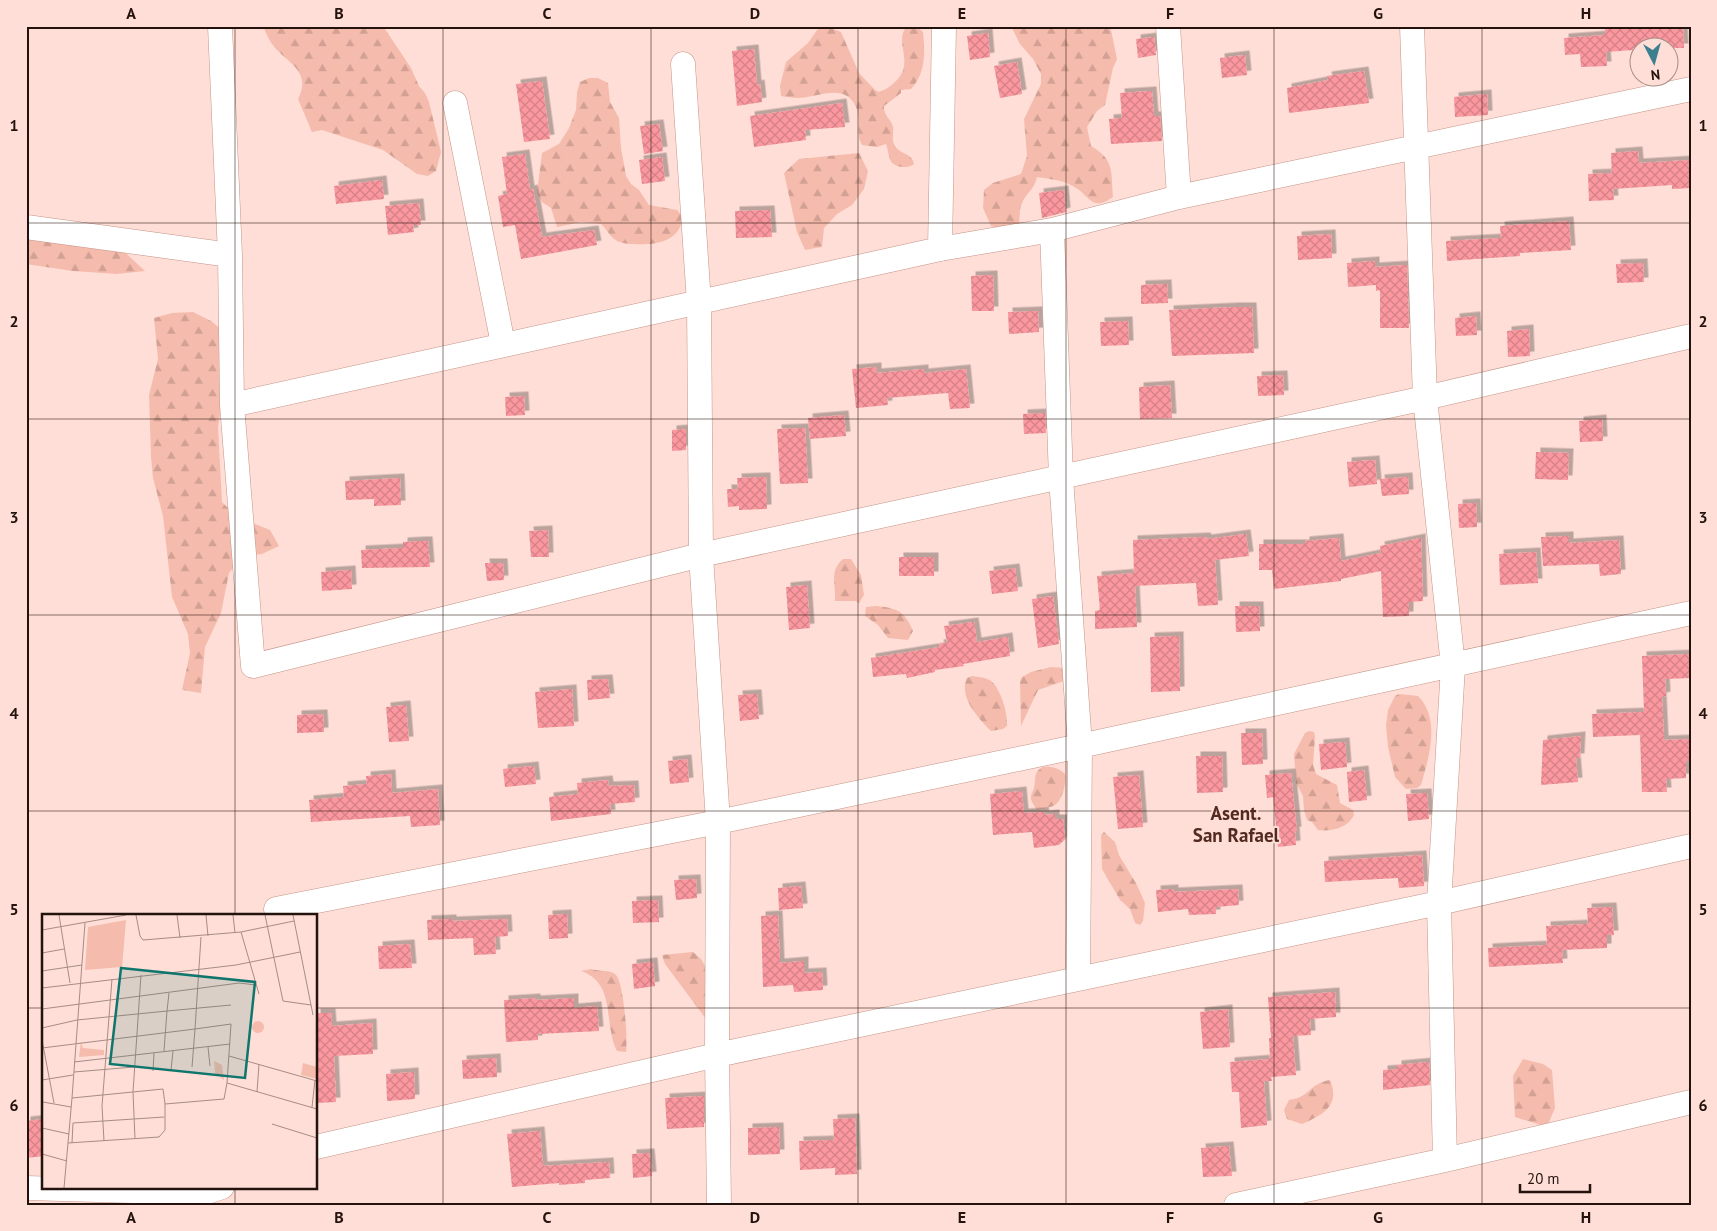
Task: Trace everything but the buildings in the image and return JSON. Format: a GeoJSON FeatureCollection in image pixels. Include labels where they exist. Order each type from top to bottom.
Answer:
{"type":"FeatureCollection","features":[{"type":"Feature","properties":{"kind":"street"},"geometry":{"type":"LineString","coordinates":[[220,26],[230,255],[232,405],[253,666],[701,555],[1425,398],[1691,336]]}},
{"type":"Feature","properties":{"kind":"street"},"geometry":{"type":"LineString","coordinates":[[940,249],[944,26]]}},
{"type":"Feature","properties":{"kind":"street"},"geometry":{"type":"LineString","coordinates":[[1168,26],[1178,198]]}},
{"type":"Feature","properties":{"kind":"street"},"geometry":{"type":"LineString","coordinates":[[1412,26],[1425,398],[1453,666],[1439,903],[1445,1160]]}},
{"type":"Feature","properties":{"kind":"street"},"geometry":{"type":"LineString","coordinates":[[683,64],[700,303],[701,555],[718,822],[717,1055],[719,1205]]}},
{"type":"Feature","properties":{"kind":"street"},"geometry":{"type":"LineString","coordinates":[[232,405],[940,249],[1052,230],[1178,198],[1691,89]]}},
{"type":"Feature","properties":{"kind":"street"},"geometry":{"type":"LineString","coordinates":[[455,103],[503,344]]}},
{"type":"Feature","properties":{"kind":"street"},"geometry":{"type":"LineString","coordinates":[[26,227],[230,255]]}},
{"type":"Feature","properties":{"kind":"street"},"geometry":{"type":"LineString","coordinates":[[1052,230],[1061,478],[1080,746],[1078,978]]}},
{"type":"Feature","properties":{"kind":"street"},"geometry":{"type":"LineString","coordinates":[[276,909],[718,822],[1691,614]]}},
{"type":"Feature","properties":{"kind":"street"},"geometry":{"type":"LineString","coordinates":[[318,1146],[717,1055],[1439,903],[1691,846]]}},
{"type":"Feature","properties":{"kind":"street"},"geometry":{"type":"LineString","coordinates":[[1236,1205],[1445,1160],[1691,1102]]}},
{"type":"Feature","properties":{"kind":"street"},"geometry":{"type":"LineString","coordinates":[[26,1188],[204,1193],[219,1188]]}},
{"type":"Feature","properties":{"kind":"green space"},"geometry":{"type":"Polygon","coordinates":[[[263,26],[383,26],[411,68],[429,102],[441,152],[436,171],[428,176],[417,174],[383,150],[322,130],[312,132],[298,99],[302,83],[301,76],[294,66],[273,45],[263,26]]]}},
{"type":"Feature","properties":{"kind":"green space"},"geometry":{"type":"Polygon","coordinates":[[[826,26],[841,32],[859,73],[879,92],[896,81],[904,67],[902,40],[906,27],[916,26],[923,32],[924,55],[922,69],[916,83],[911,89],[901,90],[901,93],[884,106],[893,127],[894,144],[897,149],[913,160],[913,165],[902,167],[891,162],[886,144],[877,147],[862,145],[859,136],[858,112],[848,96],[837,93],[800,98],[781,96],[780,86],[786,62],[808,43],[817,30],[826,26]]]}},
{"type":"Feature","properties":{"kind":"green space"},"geometry":{"type":"Polygon","coordinates":[[[1011,26],[1109,26],[1117,59],[1113,68],[1105,105],[1097,111],[1087,127],[1091,146],[1104,156],[1110,167],[1113,197],[1100,203],[1095,203],[1069,184],[1037,177],[1021,204],[1018,228],[1000,229],[991,226],[983,208],[984,190],[993,183],[1021,174],[1027,156],[1024,119],[1041,84],[1041,74],[1033,59],[1020,44],[1011,26]]]}},
{"type":"Feature","properties":{"kind":"green space"},"geometry":{"type":"Polygon","coordinates":[[[589,78],[598,78],[608,83],[610,102],[619,118],[621,148],[626,176],[631,184],[639,190],[649,205],[677,210],[683,217],[677,232],[665,241],[650,244],[623,243],[614,239],[601,224],[581,222],[557,227],[551,208],[542,202],[537,193],[542,153],[559,144],[569,128],[576,110],[577,92],[580,82],[589,78]]]}},
{"type":"Feature","properties":{"kind":"green space"},"geometry":{"type":"Polygon","coordinates":[[[859,153],[868,171],[864,189],[852,205],[837,214],[824,228],[822,247],[805,250],[797,232],[784,173],[799,159],[859,153]]]}},
{"type":"Feature","properties":{"kind":"green space"},"geometry":{"type":"Polygon","coordinates":[[[26,231],[117,245],[145,271],[117,274],[73,271],[26,264],[26,231]]]}},
{"type":"Feature","properties":{"kind":"green space"},"geometry":{"type":"Polygon","coordinates":[[[193,312],[211,321],[226,333],[224,388],[218,427],[222,502],[236,516],[270,530],[279,546],[262,554],[243,556],[229,573],[221,613],[205,647],[201,693],[182,690],[190,653],[188,634],[172,597],[163,516],[153,478],[149,395],[158,359],[154,318],[172,313],[193,312]]]}},
{"type":"Feature","properties":{"kind":"green space"},"geometry":{"type":"Polygon","coordinates":[[[843,559],[851,559],[861,575],[864,595],[859,603],[855,601],[835,601],[834,578],[836,568],[843,559]]]}},
{"type":"Feature","properties":{"kind":"green space"},"geometry":{"type":"Polygon","coordinates":[[[876,606],[895,610],[907,619],[913,631],[908,640],[888,638],[878,625],[865,616],[866,607],[876,606]]]}},
{"type":"Feature","properties":{"kind":"green space"},"geometry":{"type":"Polygon","coordinates":[[[1051,667],[1065,668],[1067,680],[1038,690],[1021,726],[1020,682],[1022,677],[1031,672],[1051,667]]]}},
{"type":"Feature","properties":{"kind":"green space"},"geometry":{"type":"Polygon","coordinates":[[[972,676],[989,680],[998,690],[1006,715],[1007,726],[1003,729],[991,731],[971,707],[965,693],[965,685],[967,678],[972,676]]]}},
{"type":"Feature","properties":{"kind":"green space"},"geometry":{"type":"Polygon","coordinates":[[[1399,694],[1418,696],[1425,705],[1429,716],[1431,727],[1430,751],[1421,785],[1417,788],[1406,789],[1395,777],[1388,747],[1386,725],[1388,710],[1395,696],[1399,694]]]}},
{"type":"Feature","properties":{"kind":"green space"},"geometry":{"type":"Polygon","coordinates":[[[1309,731],[1314,732],[1315,737],[1313,765],[1316,774],[1337,785],[1340,803],[1353,810],[1354,815],[1348,823],[1334,830],[1318,830],[1312,822],[1307,820],[1303,796],[1296,783],[1294,754],[1305,733],[1309,731]]]}},
{"type":"Feature","properties":{"kind":"green space"},"geometry":{"type":"Polygon","coordinates":[[[1043,767],[1052,767],[1060,770],[1065,774],[1065,782],[1061,797],[1056,804],[1037,810],[1031,796],[1036,773],[1043,767]]]}},
{"type":"Feature","properties":{"kind":"green space"},"geometry":{"type":"Polygon","coordinates":[[[1104,832],[1115,842],[1119,855],[1137,885],[1145,903],[1143,921],[1140,925],[1135,923],[1130,909],[1120,900],[1102,869],[1101,835],[1104,832]]]}},
{"type":"Feature","properties":{"kind":"green space"},"geometry":{"type":"Polygon","coordinates":[[[693,952],[701,959],[716,984],[706,1019],[665,964],[662,955],[693,952]]]}},
{"type":"Feature","properties":{"kind":"green space"},"geometry":{"type":"Polygon","coordinates":[[[591,969],[614,973],[619,980],[625,1012],[626,1052],[617,1051],[613,1041],[605,995],[600,985],[592,977],[581,971],[591,969]]]}},
{"type":"Feature","properties":{"kind":"green space"},"geometry":{"type":"Polygon","coordinates":[[[1523,1059],[1543,1064],[1552,1070],[1555,1108],[1547,1127],[1515,1117],[1513,1076],[1523,1059]]]}},
{"type":"Feature","properties":{"kind":"green space"},"geometry":{"type":"Polygon","coordinates":[[[1330,1080],[1333,1097],[1328,1108],[1323,1113],[1302,1124],[1287,1119],[1284,1110],[1289,1100],[1302,1096],[1317,1084],[1330,1080]]]}},
{"type":"Feature","properties":{"kind":"district","name":"Asent. San Rafael"},"geometry":{"type":"Point","coordinates":[1236,824]}}]}
